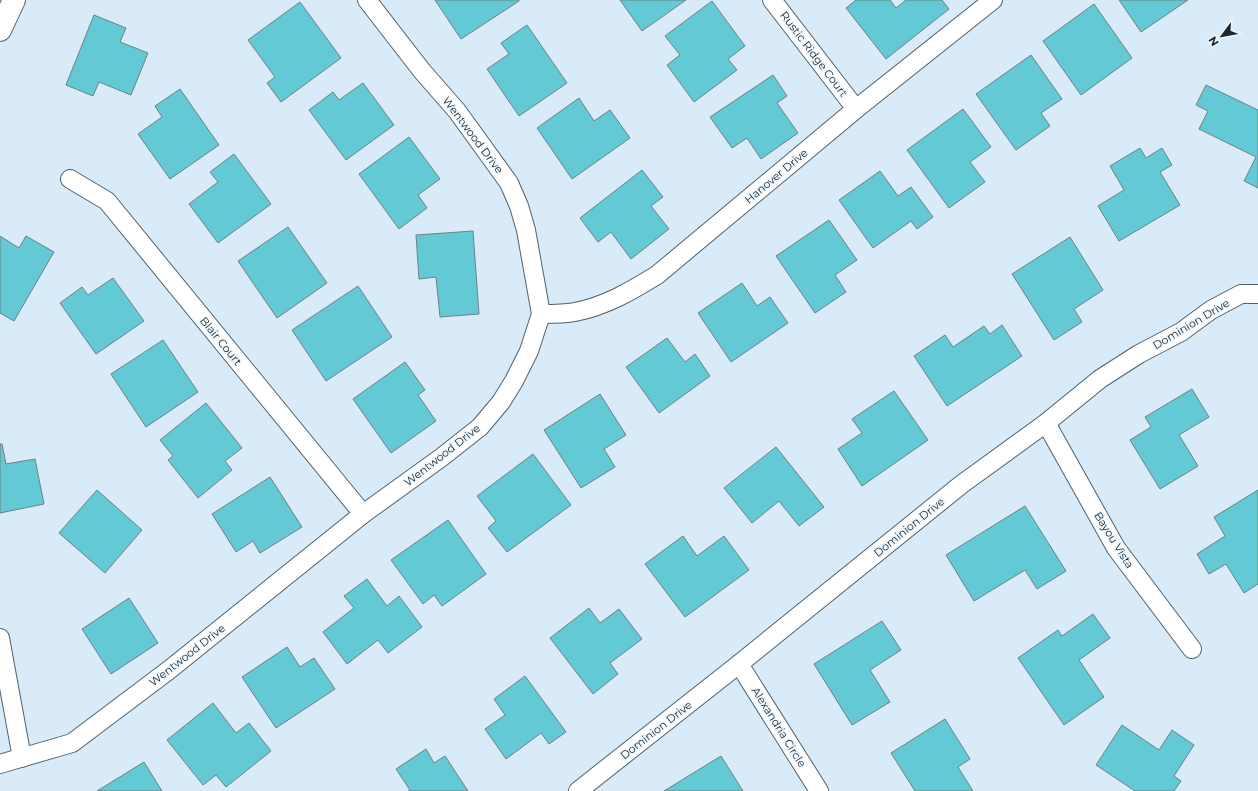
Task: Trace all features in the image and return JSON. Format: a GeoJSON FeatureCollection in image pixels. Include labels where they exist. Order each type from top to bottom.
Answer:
{"type":"FeatureCollection","features":[{"type":"Feature","properties":{"kind":"street"},"geometry":{"type":"LineString","coordinates":[[0,30],[14,0]]}},
{"type":"Feature","properties":{"kind":"street","name":"Wentwood Drive"},"geometry":{"type":"LineString","coordinates":[[0,764],[72,743],[169,670],[363,514],[442,457],[480,427],[501,402],[514,381],[529,351],[541,314],[526,230],[519,206],[509,183],[457,111],[422,71],[367,0]]}},
{"type":"Feature","properties":{"kind":"street","name":"Rustic Ridge Court"},"geometry":{"type":"LineString","coordinates":[[772,0],[856,109]]}},
{"type":"Feature","properties":{"kind":"street","name":"Hanover Drive"},"geometry":{"type":"LineString","coordinates":[[541,314],[575,312],[599,305],[624,296],[657,275],[856,109],[993,0]]}},
{"type":"Feature","properties":{"kind":"street","name":"Blair Court"},"geometry":{"type":"LineString","coordinates":[[70,179],[107,201],[363,514]]}},
{"type":"Feature","properties":{"kind":"street","name":"Dominion Drive"},"geometry":{"type":"LineString","coordinates":[[578,791],[739,664],[962,484],[1046,423],[1100,379],[1139,354],[1181,332],[1211,310],[1241,294],[1258,294]]}},
{"type":"Feature","properties":{"kind":"street","name":"Bayou Vista"},"geometry":{"type":"LineString","coordinates":[[1046,423],[1116,548],[1192,650]]}},
{"type":"Feature","properties":{"kind":"street"},"geometry":{"type":"LineString","coordinates":[[0,638],[22,758]]}},
{"type":"Feature","properties":{"kind":"street","name":"Alexandria Circle"},"geometry":{"type":"LineString","coordinates":[[739,664],[819,791]]}},
{"type":"Feature","properties":{"kind":"building"},"geometry":{"type":"Polygon","coordinates":[[[435,0],[519,0],[519,1],[461,39],[435,0]]]}},
{"type":"Feature","properties":{"kind":"building"},"geometry":{"type":"Polygon","coordinates":[[[620,0],[686,0],[642,31],[620,0]]]}},
{"type":"Feature","properties":{"kind":"building"},"geometry":{"type":"Polygon","coordinates":[[[856,0],[890,0],[896,8],[906,0],[942,0],[949,9],[886,59],[846,8],[856,0]]]}},
{"type":"Feature","properties":{"kind":"building"},"geometry":{"type":"Polygon","coordinates":[[[1119,0],[1188,0],[1141,32],[1119,0]]]}},
{"type":"Feature","properties":{"kind":"building"},"geometry":{"type":"Polygon","coordinates":[[[712,1],[745,46],[728,59],[737,70],[694,102],[667,65],[680,55],[665,36],[712,1]]]}},
{"type":"Feature","properties":{"kind":"building"},"geometry":{"type":"Polygon","coordinates":[[[300,2],[341,58],[281,102],[267,83],[275,77],[248,40],[300,2]]]}},
{"type":"Feature","properties":{"kind":"building"},"geometry":{"type":"Polygon","coordinates":[[[1094,4],[1132,58],[1081,95],[1043,41],[1094,4]]]}},
{"type":"Feature","properties":{"kind":"building"},"geometry":{"type":"Polygon","coordinates":[[[94,15],[126,28],[120,42],[148,53],[131,95],[99,82],[93,96],[66,85],[94,15]]]}},
{"type":"Feature","properties":{"kind":"building"},"geometry":{"type":"Polygon","coordinates":[[[527,25],[567,83],[519,116],[487,69],[509,54],[501,43],[527,25]]]}},
{"type":"Feature","properties":{"kind":"building"},"geometry":{"type":"Polygon","coordinates":[[[1031,55],[1062,99],[1041,113],[1050,126],[1016,150],[976,94],[1031,55]]]}},
{"type":"Feature","properties":{"kind":"building"},"geometry":{"type":"Polygon","coordinates":[[[773,75],[787,96],[777,103],[798,133],[761,159],[747,138],[732,148],[710,117],[773,75]]]}},
{"type":"Feature","properties":{"kind":"building"},"geometry":{"type":"Polygon","coordinates":[[[363,83],[394,125],[346,160],[309,110],[333,92],[339,100],[363,83]]]}},
{"type":"Feature","properties":{"kind":"building"},"geometry":{"type":"Polygon","coordinates":[[[1206,85],[1258,110],[1258,188],[1244,181],[1256,157],[1199,129],[1208,111],[1196,105],[1206,85]]]}},
{"type":"Feature","properties":{"kind":"building"},"geometry":{"type":"Polygon","coordinates":[[[180,89],[219,145],[170,179],[138,134],[162,117],[155,106],[180,89]]]}},
{"type":"Feature","properties":{"kind":"building"},"geometry":{"type":"Polygon","coordinates":[[[579,98],[594,121],[610,110],[630,138],[572,179],[537,128],[579,98]]]}},
{"type":"Feature","properties":{"kind":"building"},"geometry":{"type":"Polygon","coordinates":[[[963,109],[991,147],[970,162],[985,182],[949,208],[907,150],[963,109]]]}},
{"type":"Feature","properties":{"kind":"building"},"geometry":{"type":"Polygon","coordinates":[[[409,137],[440,179],[418,195],[427,208],[399,229],[359,174],[409,137]]]}},
{"type":"Feature","properties":{"kind":"building"},"geometry":{"type":"Polygon","coordinates":[[[1140,148],[1146,158],[1162,148],[1172,165],[1160,172],[1180,205],[1119,241],[1098,206],[1124,190],[1110,166],[1140,148]]]}},
{"type":"Feature","properties":{"kind":"building"},"geometry":{"type":"Polygon","coordinates":[[[234,154],[271,204],[218,243],[189,204],[218,182],[210,172],[234,154]]]}},
{"type":"Feature","properties":{"kind":"building"},"geometry":{"type":"Polygon","coordinates":[[[642,170],[663,197],[651,206],[669,229],[631,259],[611,232],[598,242],[580,218],[642,170]]]}},
{"type":"Feature","properties":{"kind":"building"},"geometry":{"type":"Polygon","coordinates":[[[880,171],[898,196],[911,187],[933,217],[917,229],[911,221],[873,248],[839,200],[880,171]]]}},
{"type":"Feature","properties":{"kind":"building"},"geometry":{"type":"Polygon","coordinates":[[[829,220],[857,260],[835,275],[846,292],[815,313],[776,256],[829,220]]]}},
{"type":"Feature","properties":{"kind":"building"},"geometry":{"type":"Polygon","coordinates":[[[288,227],[327,283],[277,318],[238,261],[288,227]]]}},
{"type":"Feature","properties":{"kind":"building"},"geometry":{"type":"Polygon","coordinates":[[[473,231],[479,314],[440,317],[436,277],[419,279],[416,235],[473,231]]]}},
{"type":"Feature","properties":{"kind":"building"},"geometry":{"type":"Polygon","coordinates":[[[0,236],[19,248],[26,236],[54,252],[14,321],[0,313],[0,236]]]}},
{"type":"Feature","properties":{"kind":"building"},"geometry":{"type":"Polygon","coordinates":[[[1070,237],[1103,290],[1074,309],[1082,322],[1054,340],[1012,274],[1070,237]]]}},
{"type":"Feature","properties":{"kind":"building"},"geometry":{"type":"Polygon","coordinates":[[[113,278],[144,321],[96,354],[60,303],[82,287],[88,295],[113,278]]]}},
{"type":"Feature","properties":{"kind":"building"},"geometry":{"type":"Polygon","coordinates":[[[742,283],[757,306],[770,297],[788,323],[731,362],[698,313],[742,283]]]}},
{"type":"Feature","properties":{"kind":"building"},"geometry":{"type":"Polygon","coordinates":[[[358,286],[392,337],[326,381],[292,330],[358,286]]]}},
{"type":"Feature","properties":{"kind":"building"},"geometry":{"type":"Polygon","coordinates":[[[1002,325],[1022,356],[947,406],[914,356],[945,335],[953,347],[984,326],[990,334],[1002,325]]]}},
{"type":"Feature","properties":{"kind":"building"},"geometry":{"type":"Polygon","coordinates":[[[667,338],[685,362],[695,354],[710,376],[659,413],[626,367],[667,338]]]}},
{"type":"Feature","properties":{"kind":"building"},"geometry":{"type":"Polygon","coordinates":[[[163,340],[198,392],[146,427],[111,374],[163,340]]]}},
{"type":"Feature","properties":{"kind":"building"},"geometry":{"type":"Polygon","coordinates":[[[405,362],[425,390],[418,395],[436,421],[391,453],[353,399],[405,362]]]}},
{"type":"Feature","properties":{"kind":"building"},"geometry":{"type":"Polygon","coordinates":[[[1192,389],[1209,417],[1179,435],[1198,466],[1160,489],[1130,440],[1151,427],[1145,417],[1192,389]]]}},
{"type":"Feature","properties":{"kind":"building"},"geometry":{"type":"Polygon","coordinates":[[[894,391],[928,440],[862,486],[838,449],[862,433],[852,419],[894,391]]]}},
{"type":"Feature","properties":{"kind":"building"},"geometry":{"type":"Polygon","coordinates":[[[600,394],[626,435],[604,449],[615,467],[581,488],[544,430],[600,394]]]}},
{"type":"Feature","properties":{"kind":"building"},"geometry":{"type":"Polygon","coordinates":[[[206,403],[242,448],[225,461],[232,470],[198,498],[168,460],[173,456],[160,440],[206,403]]]}},
{"type":"Feature","properties":{"kind":"building"},"geometry":{"type":"Polygon","coordinates":[[[0,444],[2,444],[6,464],[35,459],[44,504],[0,513],[0,444]]]}},
{"type":"Feature","properties":{"kind":"building"},"geometry":{"type":"Polygon","coordinates":[[[776,447],[824,507],[799,526],[779,501],[752,523],[724,488],[776,447]]]}},
{"type":"Feature","properties":{"kind":"building"},"geometry":{"type":"Polygon","coordinates":[[[533,454],[571,505],[507,552],[488,528],[496,521],[477,496],[533,454]]]}},
{"type":"Feature","properties":{"kind":"building"},"geometry":{"type":"Polygon","coordinates":[[[270,477],[302,527],[260,553],[253,541],[236,552],[212,514],[270,477]]]}},
{"type":"Feature","properties":{"kind":"building"},"geometry":{"type":"Polygon","coordinates":[[[97,490],[142,530],[105,573],[59,533],[97,490]]]}},
{"type":"Feature","properties":{"kind":"building"},"geometry":{"type":"Polygon","coordinates":[[[1258,490],[1258,584],[1244,593],[1226,564],[1209,574],[1197,554],[1225,536],[1214,517],[1258,490]]]}},
{"type":"Feature","properties":{"kind":"building"},"geometry":{"type":"Polygon","coordinates":[[[1025,506],[1066,571],[1037,589],[1025,570],[974,601],[946,555],[1025,506]]]}},
{"type":"Feature","properties":{"kind":"building"},"geometry":{"type":"Polygon","coordinates":[[[448,520],[486,574],[442,606],[434,595],[423,604],[391,560],[448,520]]]}},
{"type":"Feature","properties":{"kind":"building"},"geometry":{"type":"Polygon","coordinates":[[[683,536],[697,556],[724,536],[749,570],[685,617],[645,564],[683,536]]]}},
{"type":"Feature","properties":{"kind":"building"},"geometry":{"type":"Polygon","coordinates":[[[367,579],[387,606],[399,596],[422,627],[388,653],[378,640],[347,664],[323,632],[354,608],[344,596],[367,579]]]}},
{"type":"Feature","properties":{"kind":"building"},"geometry":{"type":"Polygon","coordinates":[[[129,598],[158,643],[111,674],[82,629],[129,598]]]}},
{"type":"Feature","properties":{"kind":"building"},"geometry":{"type":"Polygon","coordinates":[[[589,608],[600,623],[619,609],[642,639],[610,663],[618,674],[593,694],[550,638],[589,608]]]}},
{"type":"Feature","properties":{"kind":"building"},"geometry":{"type":"Polygon","coordinates":[[[1093,614],[1110,638],[1079,660],[1104,697],[1064,725],[1018,658],[1058,630],[1062,636],[1093,614]]]}},
{"type":"Feature","properties":{"kind":"building"},"geometry":{"type":"Polygon","coordinates":[[[882,621],[901,650],[870,670],[890,702],[852,725],[814,664],[882,621]]]}},
{"type":"Feature","properties":{"kind":"building"},"geometry":{"type":"Polygon","coordinates":[[[287,647],[300,667],[314,658],[335,689],[276,728],[242,677],[287,647]]]}},
{"type":"Feature","properties":{"kind":"building"},"geometry":{"type":"Polygon","coordinates":[[[525,676],[566,732],[549,744],[541,733],[506,759],[485,729],[505,715],[494,699],[525,676]]]}},
{"type":"Feature","properties":{"kind":"building"},"geometry":{"type":"Polygon","coordinates":[[[213,703],[236,733],[249,723],[271,751],[226,787],[216,775],[203,785],[167,740],[213,703]]]}},
{"type":"Feature","properties":{"kind":"building"},"geometry":{"type":"Polygon","coordinates":[[[945,719],[970,759],[958,767],[973,791],[915,791],[891,753],[945,719]]]}},
{"type":"Feature","properties":{"kind":"building"},"geometry":{"type":"Polygon","coordinates":[[[1122,725],[1159,750],[1172,730],[1194,745],[1174,776],[1181,781],[1174,791],[1135,791],[1096,765],[1122,725]]]}},
{"type":"Feature","properties":{"kind":"building"},"geometry":{"type":"Polygon","coordinates":[[[426,749],[434,763],[445,756],[468,791],[408,791],[410,790],[396,769],[426,749]]]}},
{"type":"Feature","properties":{"kind":"building"},"geometry":{"type":"Polygon","coordinates":[[[721,756],[743,791],[664,791],[721,756]]]}},
{"type":"Feature","properties":{"kind":"building"},"geometry":{"type":"Polygon","coordinates":[[[144,762],[162,791],[97,791],[144,762]]]}}]}
